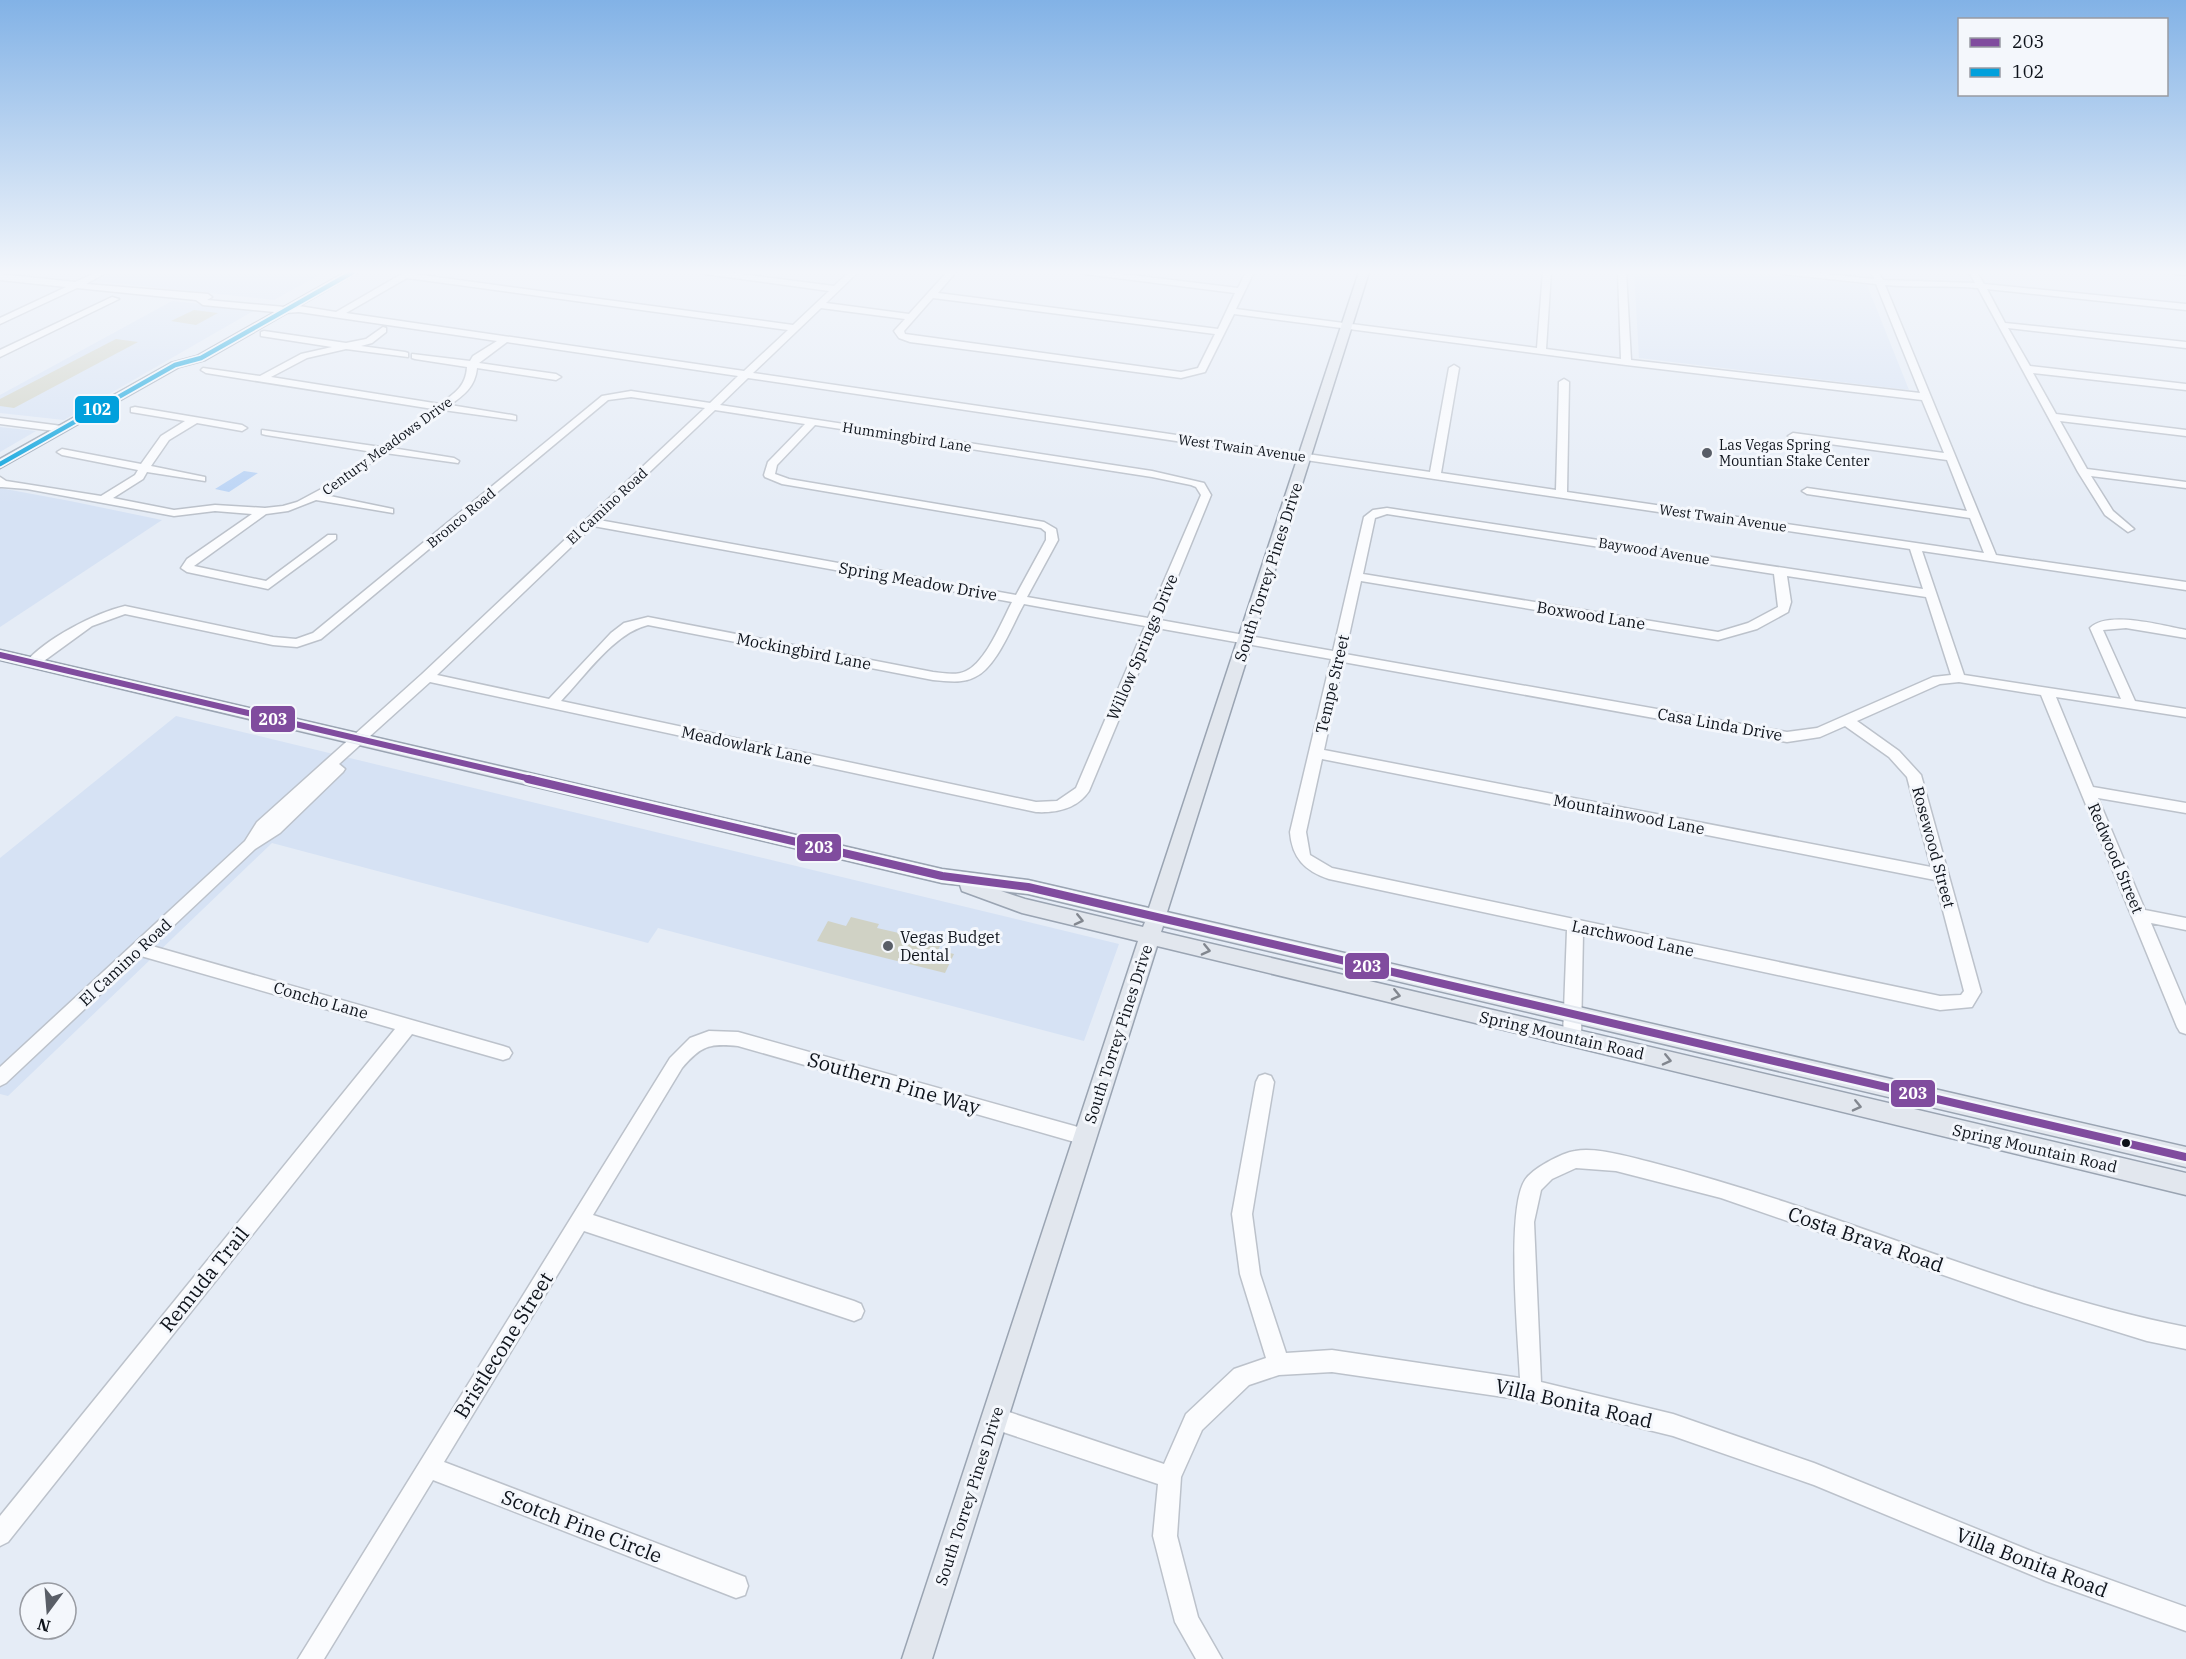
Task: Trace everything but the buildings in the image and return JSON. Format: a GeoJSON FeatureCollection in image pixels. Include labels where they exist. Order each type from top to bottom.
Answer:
{"type":"FeatureCollection","features":[{"type":"Feature","properties":{"kind":"main road"},"geometry":{"type":"LineString","coordinates":[[175,365],[184,355],[196,349]]}},
{"type":"Feature","properties":{"kind":"main road"},"geometry":{"type":"LineString","coordinates":[[0,464],[175,365],[201,358],[215,349]]}},
{"type":"Feature","properties":{"kind":"main road","name":"South Torrey Pines Drive"},"geometry":{"type":"LineString","coordinates":[[917,1659],[1339,349]]}},
{"type":"Feature","properties":{"kind":"main road","name":"Spring Mountain Road"},"geometry":{"type":"LineString","coordinates":[[0,655],[942,876],[1022,906],[1153,927],[1572,1014],[2186,1157]]}},
{"type":"Feature","properties":{"kind":"main road","name":"Spring Mountain Road"},"geometry":{"type":"LineString","coordinates":[[1153,927],[1572,1037],[2186,1184]]}},
{"type":"Feature","properties":{"kind":"street"},"geometry":{"type":"LineString","coordinates":[[261,379],[304,356],[333,349]]}},
{"type":"Feature","properties":{"kind":"street"},"geometry":{"type":"LineString","coordinates":[[369,349],[474,362],[556,377]]}},
{"type":"Feature","properties":{"kind":"street"},"geometry":{"type":"LineString","coordinates":[[474,362],[491,349]]}},
{"type":"Feature","properties":{"kind":"street","name":"West Twain Avenue"},"geometry":{"type":"LineString","coordinates":[[577,349],[2186,586]]}},
{"type":"Feature","properties":{"kind":"street","name":"El Camino Road"},"geometry":{"type":"LineString","coordinates":[[0,1078],[250,845],[275,829],[344,763],[359,739],[772,349]]}},
{"type":"Feature","properties":{"kind":"street"},"geometry":{"type":"LineString","coordinates":[[986,349],[1157,373],[1193,374],[1202,370],[1212,349]]}},
{"type":"Feature","properties":{"kind":"street"},"geometry":{"type":"LineString","coordinates":[[1528,349],[1926,397]]}},
{"type":"Feature","properties":{"kind":"street"},"geometry":{"type":"LineString","coordinates":[[1625,349],[1626,362]]}},
{"type":"Feature","properties":{"kind":"street"},"geometry":{"type":"LineString","coordinates":[[1907,349],[1992,558]]}},
{"type":"Feature","properties":{"kind":"street"},"geometry":{"type":"LineString","coordinates":[[2016,349],[2083,472],[2109,513],[2128,529]]}},
{"type":"Feature","properties":{"kind":"street","name":"Century Meadows Drive"},"geometry":{"type":"LineString","coordinates":[[0,480],[2,484],[27,486],[174,513],[215,508],[263,511],[284,509],[316,497],[384,451],[462,392],[471,380],[474,362]]}},
{"type":"Feature","properties":{"kind":"street"},"geometry":{"type":"LineString","coordinates":[[1435,476],[1454,368]]}},
{"type":"Feature","properties":{"kind":"street"},"geometry":{"type":"LineString","coordinates":[[2027,369],[2186,387]]}},
{"type":"Feature","properties":{"kind":"street"},"geometry":{"type":"LineString","coordinates":[[206,370],[512,418]]}},
{"type":"Feature","properties":{"kind":"street"},"geometry":{"type":"LineString","coordinates":[[1561,494],[1564,382]]}},
{"type":"Feature","properties":{"kind":"street","name":"Hummingbird Lane"},"geometry":{"type":"LineString","coordinates":[[614,395],[631,394],[712,406],[1152,474],[1200,485]]}},
{"type":"Feature","properties":{"kind":"street","name":"Bronco Road"},"geometry":{"type":"LineString","coordinates":[[32,663],[106,614],[125,610],[273,641],[297,643],[307,640],[334,623],[605,398],[614,395]]}},
{"type":"Feature","properties":{"kind":"street"},"geometry":{"type":"LineString","coordinates":[[135,410],[242,428]]}},
{"type":"Feature","properties":{"kind":"street"},"geometry":{"type":"LineString","coordinates":[[2054,417],[2186,433]]}},
{"type":"Feature","properties":{"kind":"street"},"geometry":{"type":"LineString","coordinates":[[101,501],[138,477],[155,449],[165,438],[195,420]]}},
{"type":"Feature","properties":{"kind":"street"},"geometry":{"type":"LineString","coordinates":[[0,421],[62,429]]}},
{"type":"Feature","properties":{"kind":"street"},"geometry":{"type":"LineString","coordinates":[[812,422],[772,464],[769,475],[786,482],[1048,527],[1052,531],[1052,540],[1020,599]]}},
{"type":"Feature","properties":{"kind":"street"},"geometry":{"type":"LineString","coordinates":[[266,432],[454,461]]}},
{"type":"Feature","properties":{"kind":"street"},"geometry":{"type":"LineString","coordinates":[[1793,436],[1950,457]]}},
{"type":"Feature","properties":{"kind":"street"},"geometry":{"type":"LineString","coordinates":[[62,453],[201,479]]}},
{"type":"Feature","properties":{"kind":"street"},"geometry":{"type":"LineString","coordinates":[[2083,472],[2186,485]]}},
{"type":"Feature","properties":{"kind":"street","name":"Willow Springs Drive"},"geometry":{"type":"LineString","coordinates":[[1067,804],[1082,791],[1206,495],[1200,485]]}},
{"type":"Feature","properties":{"kind":"street"},"geometry":{"type":"LineString","coordinates":[[1807,491],[1974,515]]}},
{"type":"Feature","properties":{"kind":"street"},"geometry":{"type":"LineString","coordinates":[[316,497],[389,511]]}},
{"type":"Feature","properties":{"kind":"street"},"geometry":{"type":"LineString","coordinates":[[263,511],[191,561],[187,568],[268,585],[332,537]]}},
{"type":"Feature","properties":{"kind":"street","name":"Baywood Avenue"},"geometry":{"type":"LineString","coordinates":[[1377,512],[1387,511],[1931,594]]}},
{"type":"Feature","properties":{"kind":"street","name":"Tempe Street"},"geometry":{"type":"LineString","coordinates":[[1304,858],[1298,847],[1298,832],[1355,576],[1370,517],[1377,512]]}},
{"type":"Feature","properties":{"kind":"street","name":"Spring Meadow Drive"},"geometry":{"type":"LineString","coordinates":[[589,522],[1246,640]]}},
{"type":"Feature","properties":{"kind":"street"},"geometry":{"type":"LineString","coordinates":[[1915,546],[1959,678]]}},
{"type":"Feature","properties":{"kind":"street","name":"Boxwood Lane"},"geometry":{"type":"LineString","coordinates":[[1355,576],[1718,636],[1736,632],[1773,617],[1784,609],[1780,571]]}},
{"type":"Feature","properties":{"kind":"street","name":"Mockingbird Lane"},"geometry":{"type":"LineString","coordinates":[[552,703],[615,636],[628,626],[648,621],[933,676],[961,678],[978,671],[988,658],[1020,599]]}},
{"type":"Feature","properties":{"kind":"street"},"geometry":{"type":"LineString","coordinates":[[2130,704],[2096,628],[2100,624],[2117,623],[2186,633]]}},
{"type":"Feature","properties":{"kind":"street","name":"Casa Linda Drive"},"geometry":{"type":"LineString","coordinates":[[1246,640],[1787,737],[1820,732],[1938,680],[1959,678],[2186,713]]}},
{"type":"Feature","properties":{"kind":"street","name":"Meadowlark Lane"},"geometry":{"type":"LineString","coordinates":[[427,677],[1036,807],[1054,808],[1067,804]]}},
{"type":"Feature","properties":{"kind":"street","name":"Redwood Street"},"geometry":{"type":"LineString","coordinates":[[2046,690],[2186,1027]]}},
{"type":"Feature","properties":{"kind":"street","name":"Rosewood Street"},"geometry":{"type":"LineString","coordinates":[[1846,720],[1894,754],[1914,775],[1973,992],[1966,1002]]}},
{"type":"Feature","properties":{"kind":"street","name":"Mountainwood Lane"},"geometry":{"type":"LineString","coordinates":[[1316,753],[1941,875]]}},
{"type":"Feature","properties":{"kind":"street"},"geometry":{"type":"LineString","coordinates":[[2088,791],[2186,808]]}},
{"type":"Feature","properties":{"kind":"street","name":"Larchwood Lane"},"geometry":{"type":"LineString","coordinates":[[1304,858],[1315,867],[1329,873],[1940,1003],[1966,1002]]}},
{"type":"Feature","properties":{"kind":"street"},"geometry":{"type":"LineString","coordinates":[[2140,915],[2186,924]]}},
{"type":"Feature","properties":{"kind":"street"},"geometry":{"type":"LineString","coordinates":[[1572,1037],[1575,926]]}},
{"type":"Feature","properties":{"kind":"street","name":"Concho Lane"},"geometry":{"type":"LineString","coordinates":[[139,949],[503,1053]]}},
{"type":"Feature","properties":{"kind":"street","name":"Remuda Trail"},"geometry":{"type":"LineString","coordinates":[[0,1534],[409,1025]]}},
{"type":"Feature","properties":{"kind":"street","name":"Southern Pine Way"},"geometry":{"type":"LineString","coordinates":[[702,1038],[714,1036],[738,1039],[1085,1137]]}},
{"type":"Feature","properties":{"kind":"street","name":"Bristlecone Street"},"geometry":{"type":"LineString","coordinates":[[310,1659],[676,1063],[690,1046],[702,1038]]}},
{"type":"Feature","properties":{"kind":"street"},"geometry":{"type":"LineString","coordinates":[[1265,1082],[1242,1214],[1250,1274],[1279,1364]]}},
{"type":"Feature","properties":{"kind":"street","name":"Costa Brava Road"},"geometry":{"type":"LineString","coordinates":[[1531,1390],[1524,1222],[1532,1185],[1545,1173],[1575,1160],[1616,1162],[1721,1189],[2024,1293],[2147,1330],[2186,1338]]}},
{"type":"Feature","properties":{"kind":"street"},"geometry":{"type":"LineString","coordinates":[[580,1220],[854,1311]]}},
{"type":"Feature","properties":{"kind":"street","name":"Villa Bonita Road"},"geometry":{"type":"LineString","coordinates":[[1210,1659],[1187,1622],[1165,1536],[1170,1477],[1194,1422],[1242,1377],[1279,1364],[1332,1361],[1531,1390],[1673,1425],[1814,1474],[2046,1569],[2186,1619]]}},
{"type":"Feature","properties":{"kind":"street"},"geometry":{"type":"LineString","coordinates":[[994,1418],[1170,1477]]}},
{"type":"Feature","properties":{"kind":"street","name":"Scotch Pine Circle"},"geometry":{"type":"LineString","coordinates":[[428,1467],[736,1586]]}},
{"type":"Feature","properties":{"kind":"shaded area"},"geometry":{"type":"Polygon","coordinates":[[[83,349],[187,349],[64,420],[0,413],[0,395],[83,349]]]}},
{"type":"Feature","properties":{"kind":"shaded area"},"geometry":{"type":"Polygon","coordinates":[[[1639,349],[1893,349],[1909,390],[1639,358],[1639,349]]]}},
{"type":"Feature","properties":{"kind":"shaded area"},"geometry":{"type":"Polygon","coordinates":[[[0,427],[36,431],[0,452],[0,427]]]}},
{"type":"Feature","properties":{"kind":"shaded area"},"geometry":{"type":"Polygon","coordinates":[[[244,471],[258,473],[229,492],[215,489],[244,471]]]}},
{"type":"Feature","properties":{"kind":"shaded area"},"geometry":{"type":"Polygon","coordinates":[[[0,488],[70,501],[162,520],[0,627],[0,488]]]}},
{"type":"Feature","properties":{"kind":"shaded area"},"geometry":{"type":"Polygon","coordinates":[[[176,716],[1119,944],[1084,1041],[658,928],[648,943],[272,843],[8,1096],[0,1094],[0,858],[176,716]]]}},
{"type":"Feature","properties":{"kind":"transit line","name":"102"},"geometry":{"type":"LineString","coordinates":[[0,464],[175,365],[201,358],[216,349]]}},
{"type":"Feature","properties":{"kind":"transit line","name":"203"},"geometry":{"type":"LineString","coordinates":[[0,655],[942,876],[1028,887],[2186,1157]]}},
{"type":"Feature","properties":{"kind":"place","name":"Las Vegas Spring Mountian Stake Center"},"geometry":{"type":"Point","coordinates":[1707,453]}},
{"type":"Feature","properties":{"kind":"place","name":"Vegas Budget Dental"},"geometry":{"type":"Point","coordinates":[888,946]}}]}
